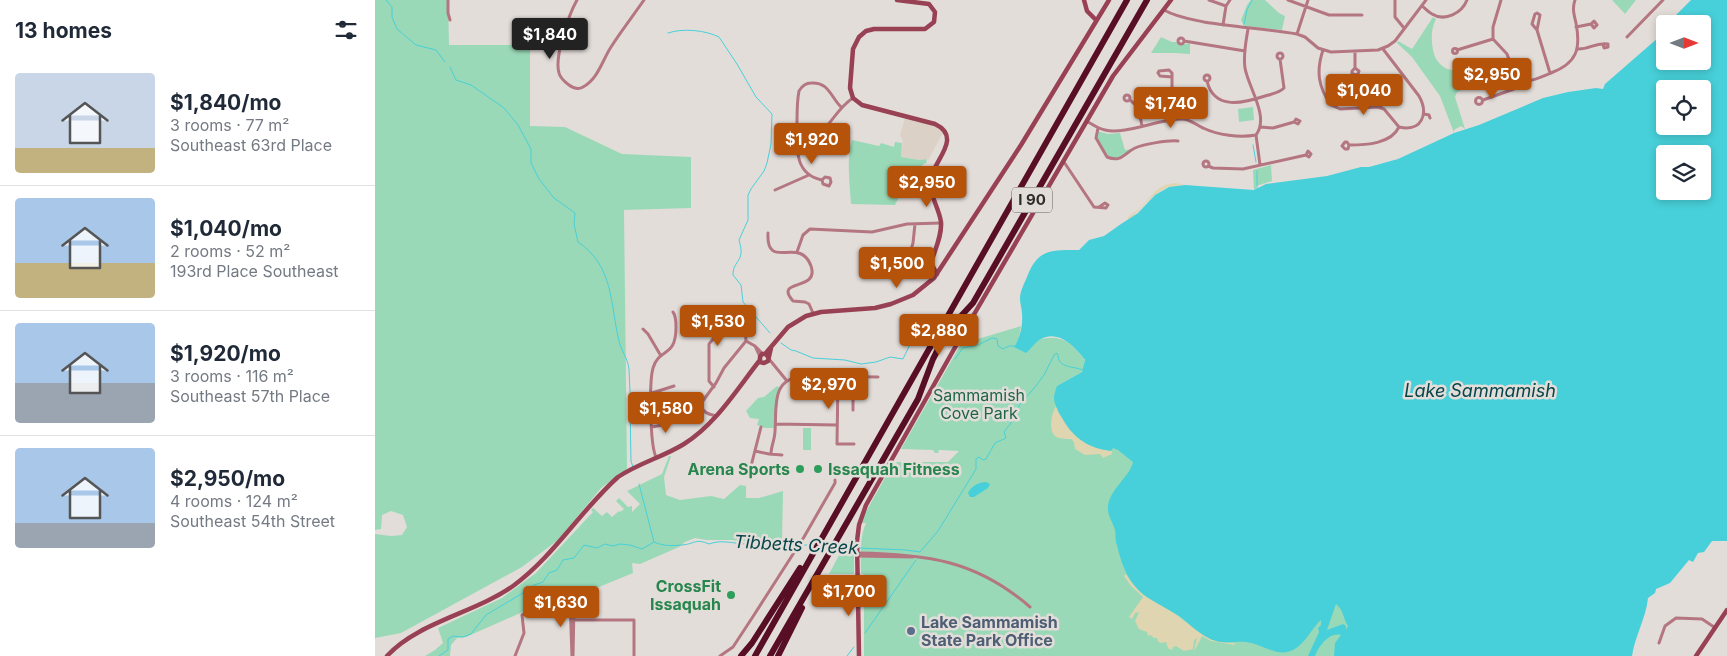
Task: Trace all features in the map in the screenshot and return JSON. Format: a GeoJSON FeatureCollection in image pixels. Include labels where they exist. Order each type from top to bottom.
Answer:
{"type":"FeatureCollection","features":[{"type":"Feature","properties":{"kind":"highway","name":"I 90"},"geometry":{"type":"LineString","coordinates":[[816,545],[843,501],[1127,0]]}},
{"type":"Feature","properties":{"kind":"highway","name":"I 90"},"geometry":{"type":"LineString","coordinates":[[770,656],[918,399],[933,358],[948,330],[973,303],[1147,0]]}},
{"type":"Feature","properties":{"kind":"highway"},"geometry":{"type":"LineString","coordinates":[[741,656],[771,615],[816,545]]}},
{"type":"Feature","properties":{"kind":"highway"},"geometry":{"type":"LineString","coordinates":[[755,656],[816,545]]}},
{"type":"Feature","properties":{"kind":"highway"},"geometry":{"type":"LineString","coordinates":[[777,656],[833,546]]}},
{"type":"Feature","properties":{"kind":"street"},"geometry":{"type":"LineString","coordinates":[[448,0],[447,13],[450,20]]}},
{"type":"Feature","properties":{"kind":"street"},"geometry":{"type":"LineString","coordinates":[[577,0],[563,37],[558,72],[561,78],[572,87],[580,88],[595,76],[610,49],[643,0]]}},
{"type":"Feature","properties":{"kind":"street"},"geometry":{"type":"LineString","coordinates":[[897,0],[929,4],[934,9],[934,22],[928,29],[871,29],[862,34],[857,40],[852,57],[850,88],[853,98],[859,103],[939,126],[944,131],[947,141],[943,155],[933,172],[930,182],[941,223],[939,240],[931,263],[937,274]]}},
{"type":"Feature","properties":{"kind":"street"},"geometry":{"type":"LineString","coordinates":[[1084,0],[1087,10],[1096,20]]}},
{"type":"Feature","properties":{"kind":"street"},"geometry":{"type":"LineString","coordinates":[[387,656],[414,635],[476,607],[514,585],[537,566],[614,483],[638,466],[685,443],[710,422],[764,358],[772,344],[793,322],[813,313],[875,308],[891,304],[913,295],[937,274],[1026,136],[1109,0]]}},
{"type":"Feature","properties":{"kind":"street"},"geometry":{"type":"LineString","coordinates":[[859,656],[857,551],[860,519],[869,497],[1119,68],[1171,0]]}},
{"type":"Feature","properties":{"kind":"street"},"geometry":{"type":"LineString","coordinates":[[1209,0],[1226,6]]}},
{"type":"Feature","properties":{"kind":"street"},"geometry":{"type":"LineString","coordinates":[[1223,25],[1226,6],[1230,0]]}},
{"type":"Feature","properties":{"kind":"street"},"geometry":{"type":"LineString","coordinates":[[1288,0],[1334,16],[1362,15]]}},
{"type":"Feature","properties":{"kind":"street"},"geometry":{"type":"LineString","coordinates":[[1297,34],[1308,0]]}},
{"type":"Feature","properties":{"kind":"street"},"geometry":{"type":"LineString","coordinates":[[1395,0],[1395,17],[1404,28]]}},
{"type":"Feature","properties":{"kind":"street"},"geometry":{"type":"LineString","coordinates":[[1164,10],[1182,18],[1297,34],[1305,37],[1323,50],[1335,53],[1383,49],[1391,44],[1426,0]]}},
{"type":"Feature","properties":{"kind":"street"},"geometry":{"type":"LineString","coordinates":[[1422,6],[1435,15],[1444,17],[1457,13],[1463,8],[1467,0]]}},
{"type":"Feature","properties":{"kind":"street"},"geometry":{"type":"LineString","coordinates":[[1501,0],[1493,28],[1493,39],[1507,54],[1515,76],[1521,81],[1531,81],[1550,74],[1567,66],[1571,61],[1577,48],[1578,38],[1573,8],[1575,0]]}},
{"type":"Feature","properties":{"kind":"street"},"geometry":{"type":"LineString","coordinates":[[1627,37],[1663,0]]}},
{"type":"Feature","properties":{"kind":"street"},"geometry":{"type":"LineString","coordinates":[[1537,30],[1540,15],[1537,12],[1532,24],[1537,30],[1550,74]]}},
{"type":"Feature","properties":{"kind":"street"},"geometry":{"type":"LineString","coordinates":[[1576,27],[1591,24]]}},
{"type":"Feature","properties":{"kind":"street"},"geometry":{"type":"LineString","coordinates":[[1248,28],[1245,69],[1261,117],[1261,126],[1256,135],[1260,165]]}},
{"type":"Feature","properties":{"kind":"street"},"geometry":{"type":"LineString","coordinates":[[1457,50],[1493,39]]}},
{"type":"Feature","properties":{"kind":"street"},"geometry":{"type":"LineString","coordinates":[[1184,41],[1245,51]]}},
{"type":"Feature","properties":{"kind":"street"},"geometry":{"type":"LineString","coordinates":[[1577,48],[1585,49],[1595,44],[1603,44]]}},
{"type":"Feature","properties":{"kind":"street"},"geometry":{"type":"LineString","coordinates":[[1383,49],[1423,104],[1423,116],[1413,127],[1399,127]]}},
{"type":"Feature","properties":{"kind":"street"},"geometry":{"type":"LineString","coordinates":[[1323,50],[1318,66],[1318,75],[1331,106],[1340,109],[1381,108],[1399,127]]}},
{"type":"Feature","properties":{"kind":"street"},"geometry":{"type":"LineString","coordinates":[[1355,52],[1355,68]]}},
{"type":"Feature","properties":{"kind":"street"},"geometry":{"type":"LineString","coordinates":[[1207,81],[1212,92],[1224,101],[1239,103],[1255,99],[1281,91],[1284,88],[1280,60]]}},
{"type":"Feature","properties":{"kind":"street"},"geometry":{"type":"LineString","coordinates":[[1172,77],[1172,120]]}},
{"type":"Feature","properties":{"kind":"street"},"geometry":{"type":"LineString","coordinates":[[1483,100],[1510,91],[1521,81]]}},
{"type":"Feature","properties":{"kind":"street"},"geometry":{"type":"LineString","coordinates":[[822,180],[809,175],[800,162],[797,145],[800,88],[807,83],[823,84],[841,107]]}},
{"type":"Feature","properties":{"kind":"street"},"geometry":{"type":"LineString","coordinates":[[797,145],[806,144],[816,138],[841,107],[853,98]]}},
{"type":"Feature","properties":{"kind":"street"},"geometry":{"type":"LineString","coordinates":[[1130,100],[1138,107],[1143,126]]}},
{"type":"Feature","properties":{"kind":"street"},"geometry":{"type":"LineString","coordinates":[[1375,107],[1376,102],[1379,100],[1381,108]]}},
{"type":"Feature","properties":{"kind":"street"},"geometry":{"type":"LineString","coordinates":[[1423,116],[1428,120],[1430,118]]}},
{"type":"Feature","properties":{"kind":"street"},"geometry":{"type":"LineString","coordinates":[[1087,122],[1098,128],[1112,131],[1185,119],[1208,130],[1229,135],[1256,135]]}},
{"type":"Feature","properties":{"kind":"street"},"geometry":{"type":"LineString","coordinates":[[1261,126],[1273,128],[1294,122]]}},
{"type":"Feature","properties":{"kind":"street"},"geometry":{"type":"LineString","coordinates":[[1349,145],[1365,144],[1389,138],[1395,134],[1399,127]]}},
{"type":"Feature","properties":{"kind":"street"},"geometry":{"type":"LineString","coordinates":[[1098,128],[1096,138],[1107,157],[1111,158],[1123,157],[1136,148],[1178,141]]}},
{"type":"Feature","properties":{"kind":"street"},"geometry":{"type":"LineString","coordinates":[[1208,166],[1237,169],[1306,155]]}},
{"type":"Feature","properties":{"kind":"street"},"geometry":{"type":"LineString","coordinates":[[1064,162],[1093,206],[1099,207]]}},
{"type":"Feature","properties":{"kind":"street"},"geometry":{"type":"LineString","coordinates":[[775,190],[809,175]]}},
{"type":"Feature","properties":{"kind":"street"},"geometry":{"type":"LineString","coordinates":[[797,252],[803,235],[810,229],[872,232],[901,225],[941,223]]}},
{"type":"Feature","properties":{"kind":"street"},"geometry":{"type":"LineString","coordinates":[[897,269],[895,277],[898,280],[902,278],[903,270],[907,266],[913,243],[915,224]]}},
{"type":"Feature","properties":{"kind":"street"},"geometry":{"type":"LineString","coordinates":[[768,233],[769,246],[774,253],[797,252],[806,258],[810,264],[811,278],[807,282],[791,286],[789,294],[793,301],[809,304],[813,313]]}},
{"type":"Feature","properties":{"kind":"street"},"geometry":{"type":"LineString","coordinates":[[872,269],[881,266],[903,270]]}},
{"type":"Feature","properties":{"kind":"street"},"geometry":{"type":"LineString","coordinates":[[656,457],[651,441],[651,377],[654,364],[674,346],[676,323],[673,312]]}},
{"type":"Feature","properties":{"kind":"street"},"geometry":{"type":"LineString","coordinates":[[714,387],[709,381],[709,344],[730,325],[739,321],[745,326],[746,341],[724,368],[714,387],[700,405],[708,414],[716,416]]}},
{"type":"Feature","properties":{"kind":"street"},"geometry":{"type":"LineString","coordinates":[[643,330],[648,334],[661,356]]}},
{"type":"Feature","properties":{"kind":"street"},"geometry":{"type":"LineString","coordinates":[[746,341],[755,346],[787,381]]}},
{"type":"Feature","properties":{"kind":"street"},"geometry":{"type":"LineString","coordinates":[[771,454],[776,424],[777,396],[787,381],[800,376],[878,376]]}},
{"type":"Feature","properties":{"kind":"street"},"geometry":{"type":"LineString","coordinates":[[838,376],[837,444],[854,444]]}},
{"type":"Feature","properties":{"kind":"street"},"geometry":{"type":"LineString","coordinates":[[853,376],[853,410]]}},
{"type":"Feature","properties":{"kind":"street"},"geometry":{"type":"LineString","coordinates":[[651,393],[674,386]]}},
{"type":"Feature","properties":{"kind":"street"},"geometry":{"type":"LineString","coordinates":[[708,414],[710,422]]}},
{"type":"Feature","properties":{"kind":"street"},"geometry":{"type":"LineString","coordinates":[[652,427],[676,420]]}},
{"type":"Feature","properties":{"kind":"street"},"geometry":{"type":"LineString","coordinates":[[776,424],[837,425]]}},
{"type":"Feature","properties":{"kind":"street"},"geometry":{"type":"LineString","coordinates":[[749,474],[761,427]]}},
{"type":"Feature","properties":{"kind":"street"},"geometry":{"type":"LineString","coordinates":[[755,450],[782,455]]}},
{"type":"Feature","properties":{"kind":"street"},"geometry":{"type":"LineString","coordinates":[[720,656],[729,650],[739,638],[799,544],[835,480]]}},
{"type":"Feature","properties":{"kind":"street"},"geometry":{"type":"LineString","coordinates":[[857,551],[905,554],[937,559],[973,570],[1007,588],[1030,607]]}},
{"type":"Feature","properties":{"kind":"street"},"geometry":{"type":"LineString","coordinates":[[573,592],[576,594],[573,656],[569,599],[569,593],[573,592]]}},
{"type":"Feature","properties":{"kind":"street"},"geometry":{"type":"LineString","coordinates":[[515,656],[524,632],[522,615],[569,599],[575,599]]}},
{"type":"Feature","properties":{"kind":"street"},"geometry":{"type":"LineString","coordinates":[[1696,656],[1727,610]]}},
{"type":"Feature","properties":{"kind":"street"},"geometry":{"type":"LineString","coordinates":[[1659,643],[1665,626],[1676,618],[1702,619],[1714,627]]}},
{"type":"Feature","properties":{"kind":"street"},"geometry":{"type":"LineString","coordinates":[[575,620],[634,620],[634,656]]}},
{"type":"Feature","properties":{"kind":"shaded area"},"geometry":{"type":"Polygon","coordinates":[[[905,118],[935,126],[943,133],[928,160],[901,157],[903,141],[900,135],[905,118]]]}},
{"type":"Feature","properties":{"kind":"green space"},"geometry":{"type":"Polygon","coordinates":[[[375,0],[448,0],[449,45],[530,45],[530,126],[565,127],[622,154],[691,157],[691,208],[624,210],[627,469],[601,488],[558,540],[522,567],[401,633],[375,638],[375,534],[402,535],[407,527],[403,515],[391,511],[382,515],[381,529],[375,530],[375,0]]]}},
{"type":"Feature","properties":{"kind":"green space"},"geometry":{"type":"Polygon","coordinates":[[[1251,0],[1265,0],[1285,16],[1282,30],[1244,26],[1241,20],[1251,0]]]}},
{"type":"Feature","properties":{"kind":"green space"},"geometry":{"type":"Polygon","coordinates":[[[1612,0],[1636,0],[1625,14],[1612,0]]]}},
{"type":"Feature","properties":{"kind":"green space"},"geometry":{"type":"Polygon","coordinates":[[[1433,17],[1436,19],[1432,34],[1433,52],[1446,69],[1458,69],[1481,60],[1489,62],[1497,73],[1509,69],[1509,71],[1491,76],[1457,92],[1455,97],[1465,129],[1461,126],[1454,130],[1454,133],[1440,96],[1412,57],[1397,43],[1398,41],[1412,49],[1433,17]]]}},
{"type":"Feature","properties":{"kind":"green space"},"geometry":{"type":"Polygon","coordinates":[[[1161,37],[1180,45],[1190,43],[1190,54],[1151,53],[1161,37]]]}},
{"type":"Feature","properties":{"kind":"green space"},"geometry":{"type":"Polygon","coordinates":[[[1253,107],[1254,120],[1239,122],[1238,109],[1253,107]]]}},
{"type":"Feature","properties":{"kind":"green space"},"geometry":{"type":"Polygon","coordinates":[[[1097,131],[1108,134],[1120,133],[1125,150],[1132,149],[1124,157],[1109,158],[1096,139],[1097,131]]]}},
{"type":"Feature","properties":{"kind":"green space"},"geometry":{"type":"Polygon","coordinates":[[[852,140],[879,146],[881,143],[894,147],[895,142],[902,143],[901,157],[926,159],[927,162],[910,174],[895,205],[851,204],[849,163],[852,140]]]}},
{"type":"Feature","properties":{"kind":"green space"},"geometry":{"type":"Polygon","coordinates":[[[1271,165],[1272,181],[1256,186],[1254,190],[1253,170],[1271,165]]]}},
{"type":"Feature","properties":{"kind":"green space","name":"Sammamish Cove Park"},"geometry":{"type":"Polygon","coordinates":[[[1021,326],[1019,338],[1014,347],[1045,338],[1062,339],[1069,343],[1085,361],[1082,372],[1057,386],[1333,589],[1348,598],[1352,656],[864,656],[864,576],[861,574],[861,542],[866,523],[862,523],[863,517],[886,476],[890,474],[897,462],[948,462],[959,451],[939,450],[938,453],[935,453],[933,450],[901,449],[961,344],[1021,326]]]}},
{"type":"Feature","properties":{"kind":"green space"},"geometry":{"type":"Polygon","coordinates":[[[777,386],[781,389],[778,394],[776,428],[765,428],[757,425],[759,419],[750,418],[746,411],[758,398],[764,397],[777,386]]]}},
{"type":"Feature","properties":{"kind":"green space"},"geometry":{"type":"Polygon","coordinates":[[[803,428],[811,428],[811,450],[803,450],[803,428]]]}},
{"type":"Feature","properties":{"kind":"green space"},"geometry":{"type":"Polygon","coordinates":[[[669,456],[671,456],[664,477],[666,495],[680,500],[711,496],[724,499],[740,485],[746,486],[746,498],[759,498],[783,491],[782,542],[765,543],[695,538],[640,564],[632,563],[633,573],[577,596],[572,592],[568,598],[528,613],[525,611],[466,637],[457,638],[451,645],[450,656],[425,656],[443,643],[438,628],[502,598],[536,573],[593,512],[591,510],[593,508],[602,516],[607,512],[612,517],[624,509],[616,501],[619,498],[628,507],[632,506],[632,512],[640,504],[627,491],[662,474],[669,456]]]}},
{"type":"Feature","properties":{"kind":"green space"},"geometry":{"type":"Polygon","coordinates":[[[846,542],[854,542],[854,574],[829,574],[846,542]]]}},
{"type":"Feature","properties":{"kind":"sand"},"geometry":{"type":"Polygon","coordinates":[[[1175,183],[1185,185],[1168,187],[1162,190],[1128,220],[1128,217],[1140,208],[1158,189],[1175,183]]]}},
{"type":"Feature","properties":{"kind":"sand"},"geometry":{"type":"Polygon","coordinates":[[[1056,406],[1059,414],[1088,444],[1112,451],[1112,454],[1103,458],[1100,454],[1085,455],[1075,449],[1074,442],[1071,439],[1055,436],[1051,429],[1051,424],[1056,406]]]}},
{"type":"Feature","properties":{"kind":"sand"},"geometry":{"type":"Polygon","coordinates":[[[1126,574],[1142,593],[1177,615],[1203,635],[1214,640],[1234,643],[1235,645],[1211,641],[1202,636],[1194,652],[1197,637],[1194,641],[1193,649],[1184,651],[1176,646],[1172,650],[1168,648],[1166,642],[1160,643],[1157,638],[1151,635],[1148,636],[1147,632],[1139,629],[1135,621],[1139,612],[1135,613],[1132,619],[1129,617],[1143,597],[1131,586],[1124,576],[1126,574]]]}},
{"type":"Feature","properties":{"kind":"water","name":"Lake Sammamish"},"geometry":{"type":"Polygon","coordinates":[[[1691,0],[1727,0],[1727,541],[1712,541],[1704,552],[1698,553],[1693,562],[1689,560],[1670,583],[1656,589],[1655,593],[1648,598],[1632,656],[1334,656],[1335,643],[1341,635],[1337,635],[1325,641],[1315,656],[1308,656],[1319,632],[1318,628],[1321,625],[1321,620],[1298,647],[1287,652],[1277,652],[1251,643],[1224,642],[1211,639],[1137,589],[1121,561],[1115,530],[1108,509],[1111,496],[1128,473],[1133,462],[1118,450],[1113,448],[1111,451],[1095,447],[1075,436],[1065,423],[1055,402],[1054,396],[1057,386],[1082,372],[1085,360],[1072,345],[1054,336],[1039,340],[1026,353],[1014,347],[1021,327],[1022,312],[1020,301],[1023,285],[1036,261],[1041,256],[1054,251],[1079,250],[1089,240],[1104,236],[1138,213],[1155,195],[1169,187],[1185,185],[1254,190],[1266,184],[1327,176],[1361,167],[1369,167],[1398,159],[1454,133],[1479,125],[1543,98],[1568,92],[1596,88],[1603,89],[1605,84],[1656,40],[1656,70],[1711,70],[1711,15],[1676,15],[1691,0]],[[1336,604],[1327,630],[1343,624],[1346,626],[1346,630],[1348,626],[1341,609],[1336,604]]]}},
{"type":"Feature","properties":{"kind":"water"},"geometry":{"type":"Polygon","coordinates":[[[986,482],[990,484],[988,488],[974,497],[970,497],[968,493],[973,486],[986,482]]]}},
{"type":"Feature","properties":{"kind":"waterway"},"geometry":{"type":"LineString","coordinates":[[386,0],[392,7],[392,17],[397,29],[416,45],[436,50],[445,62]]}},
{"type":"Feature","properties":{"kind":"waterway"},"geometry":{"type":"LineString","coordinates":[[1244,24],[1247,10],[1252,0]]}},
{"type":"Feature","properties":{"kind":"waterway"},"geometry":{"type":"LineString","coordinates":[[668,33],[693,30],[719,37],[756,97],[772,114],[771,144],[767,163],[764,171],[748,195],[748,220],[739,240],[741,253],[733,275],[741,285],[743,302],[770,333]]}},
{"type":"Feature","properties":{"kind":"waterway"},"geometry":{"type":"LineString","coordinates":[[450,67],[456,80],[471,85],[504,108],[518,125],[531,149],[531,163],[539,179],[554,198],[575,213],[574,224],[578,242],[590,252],[604,274],[612,300],[619,341],[629,369],[631,461],[633,467]]}},
{"type":"Feature","properties":{"kind":"waterway"},"geometry":{"type":"LineString","coordinates":[[1253,145],[1256,162]]}},
{"type":"Feature","properties":{"kind":"waterway"},"geometry":{"type":"LineString","coordinates":[[1257,171],[1257,190]]}},
{"type":"Feature","properties":{"kind":"waterway"},"geometry":{"type":"LineString","coordinates":[[781,343],[791,350],[813,358],[845,360],[861,364],[876,362],[890,357],[903,359],[914,336],[919,339]]}},
{"type":"Feature","properties":{"kind":"waterway"},"geometry":{"type":"LineString","coordinates":[[955,359],[963,348],[978,345],[992,338],[997,339],[998,346],[1003,349],[1009,346],[1016,346]]}},
{"type":"Feature","properties":{"kind":"waterway","name":"Tibbetts Creek"},"geometry":{"type":"LineString","coordinates":[[835,547],[920,552],[938,531],[973,474],[976,469],[976,459],[979,457],[983,460],[986,459],[995,443],[1006,438],[1004,432],[1011,423],[1014,414],[1044,375],[1054,355],[1057,353],[1063,364],[1083,370]]}},
{"type":"Feature","properties":{"kind":"waterway"},"geometry":{"type":"LineString","coordinates":[[639,484],[654,542]]}},
{"type":"Feature","properties":{"kind":"waterway","name":"Tibbetts Creek"},"geometry":{"type":"LineString","coordinates":[[439,656],[448,650],[448,639],[453,636],[463,637],[471,634],[486,615],[534,585],[543,582],[549,573],[557,570],[563,560],[574,558],[584,545],[597,548],[605,544],[613,546],[620,544],[642,549],[654,542],[671,546],[698,541],[709,544],[723,542],[759,543],[766,545],[814,545]]}},
{"type":"Feature","properties":{"kind":"waterway","name":"Tibbetts Creek"},"geometry":{"type":"LineString","coordinates":[[820,546],[831,546]]}},
{"type":"Feature","properties":{"kind":"waterway"},"geometry":{"type":"LineString","coordinates":[[865,633],[916,560]]}},
{"type":"Feature","properties":{"kind":"waterway"},"geometry":{"type":"LineString","coordinates":[[847,656],[854,647]]}},
{"type":"Feature","properties":{"kind":"place","name":"Arena Sports"},"geometry":{"type":"Point","coordinates":[800,469]}},
{"type":"Feature","properties":{"kind":"place","name":"Issaquah Fitness"},"geometry":{"type":"Point","coordinates":[818,469]}},
{"type":"Feature","properties":{"kind":"place","name":"CrossFit Issaquah"},"geometry":{"type":"Point","coordinates":[731,595]}},
{"type":"Feature","properties":{"kind":"place","name":"Lake Sammamish State Park Office"},"geometry":{"type":"Point","coordinates":[911,631]}}]}
